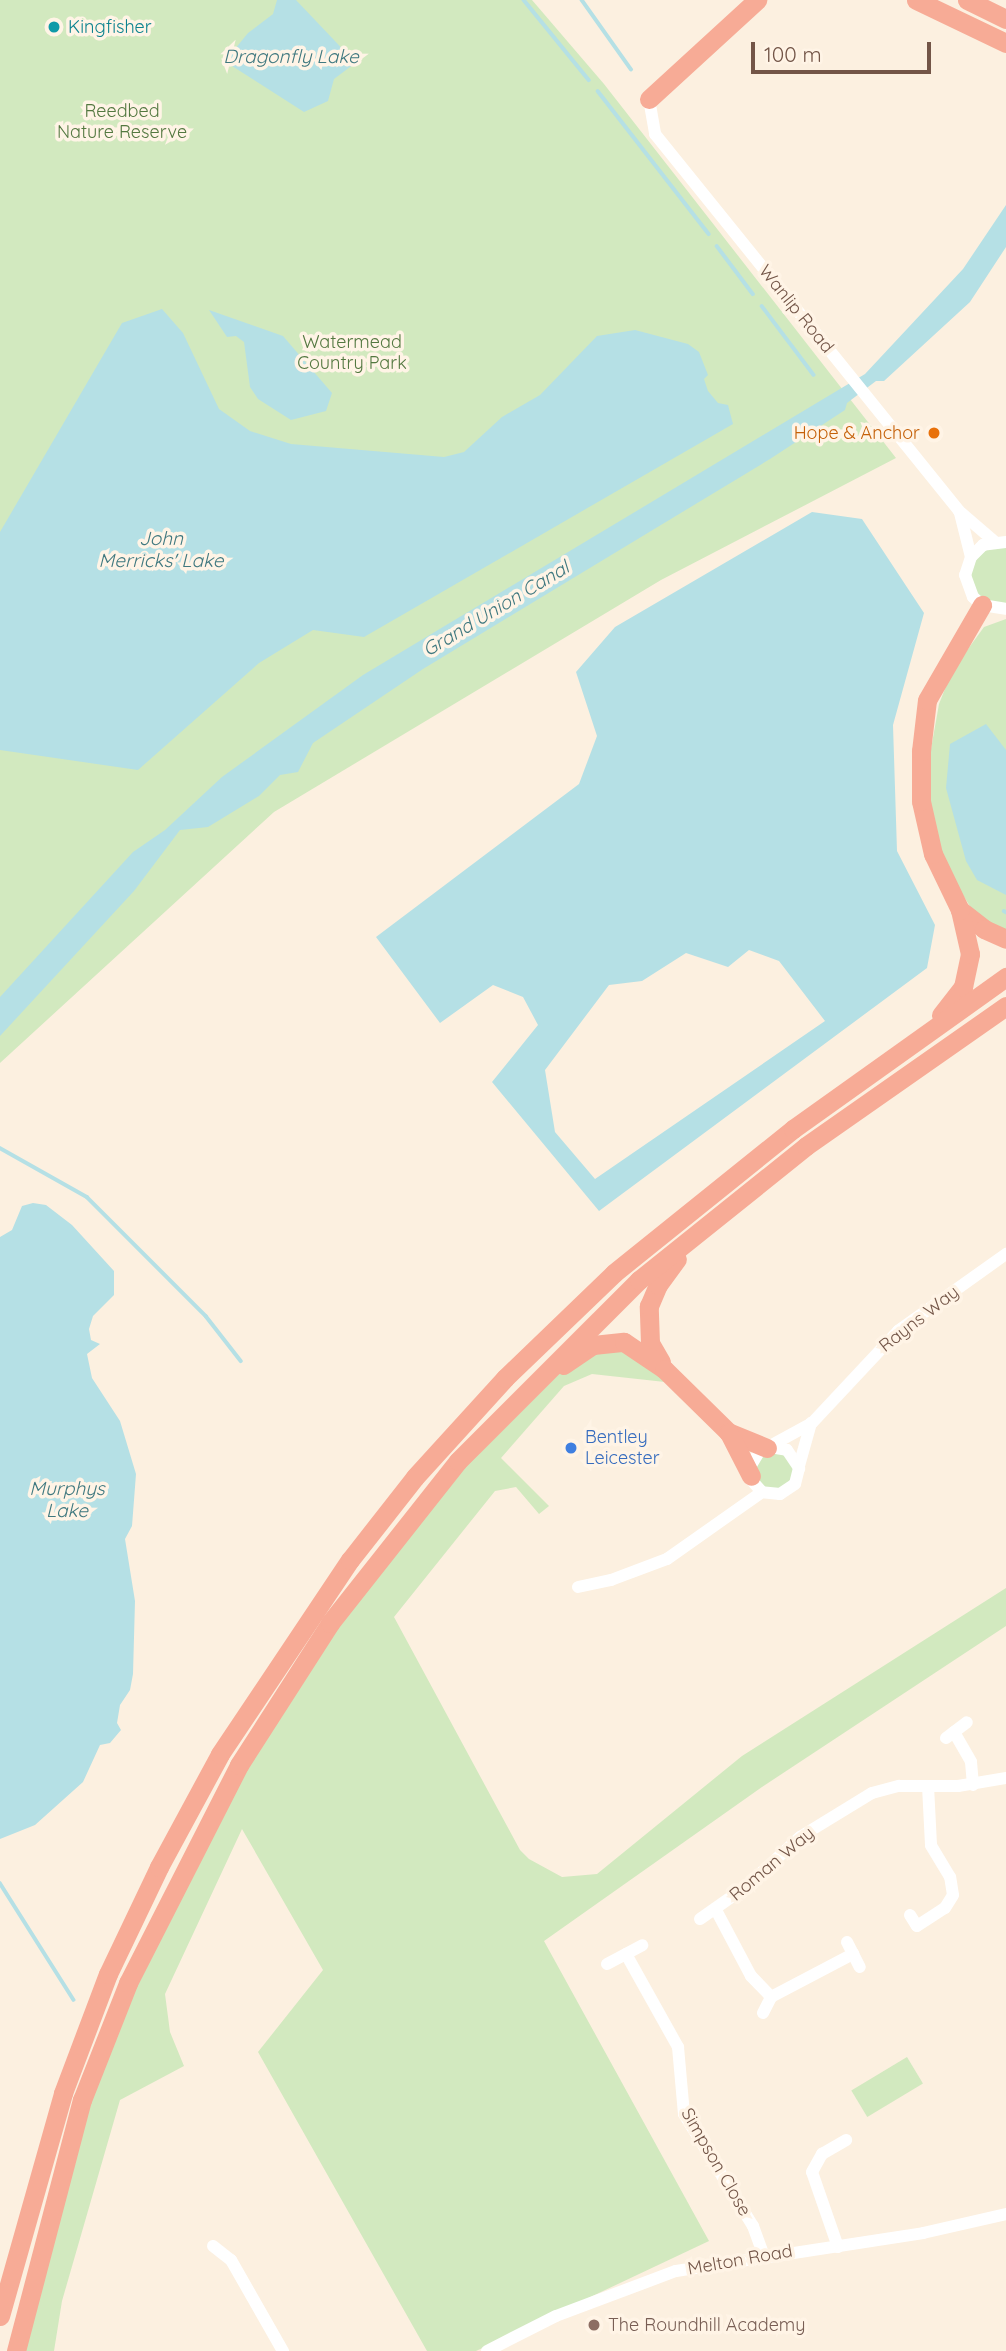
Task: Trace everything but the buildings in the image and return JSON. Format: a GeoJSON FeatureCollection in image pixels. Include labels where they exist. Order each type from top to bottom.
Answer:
{"type":"FeatureCollection","features":[{"type":"Feature","properties":{"kind":"highway"},"geometry":{"type":"LineString","coordinates":[[649,99],[757,0]]}},
{"type":"Feature","properties":{"kind":"highway"},"geometry":{"type":"LineString","coordinates":[[916,0],[1006,43]]}},
{"type":"Feature","properties":{"kind":"highway"},"geometry":{"type":"LineString","coordinates":[[967,0],[1006,19]]}},
{"type":"Feature","properties":{"kind":"highway"},"geometry":{"type":"LineString","coordinates":[[893,1058],[952,1005],[963,987],[970,954],[960,909],[933,854],[921,801],[921,751],[927,700],[982,605]]}},
{"type":"Feature","properties":{"kind":"highway"},"geometry":{"type":"LineString","coordinates":[[960,909],[984,929],[1006,939]]}},
{"type":"Feature","properties":{"kind":"highway"},"geometry":{"type":"LineString","coordinates":[[0,2316],[59,2105],[108,1974],[159,1867],[220,1754],[350,1560],[424,1467],[576,1308],[793,1129],[1006,977]]}},
{"type":"Feature","properties":{"kind":"highway"},"geometry":{"type":"LineString","coordinates":[[16,2351],[82,2100],[128,1983],[178,1877],[239,1765],[330,1623],[458,1461],[513,1403],[639,1280],[806,1146],[1006,1006]]}},
{"type":"Feature","properties":{"kind":"highway"},"geometry":{"type":"LineString","coordinates":[[664,1369],[650,1343],[649,1306],[664,1275],[707,1225]]}},
{"type":"Feature","properties":{"kind":"highway"},"geometry":{"type":"LineString","coordinates":[[513,1403],[593,1345],[624,1342],[664,1369],[728,1432],[756,1484]]}},
{"type":"Feature","properties":{"kind":"highway"},"geometry":{"type":"LineString","coordinates":[[728,1432],[768,1447]]}},
{"type":"Feature","properties":{"kind":"street","name":"Wanlip Road"},"geometry":{"type":"LineString","coordinates":[[649,99],[655,134],[959,511],[1001,542]]}},
{"type":"Feature","properties":{"kind":"street","name":"Wanlip Road"},"geometry":{"type":"LineString","coordinates":[[959,511],[971,557],[967,587],[982,605]]}},
{"type":"Feature","properties":{"kind":"street"},"geometry":{"type":"LineString","coordinates":[[971,557],[1001,542]]}},
{"type":"Feature","properties":{"kind":"street"},"geometry":{"type":"LineString","coordinates":[[982,605],[1006,609]]}},
{"type":"Feature","properties":{"kind":"street","name":"Rayns Way"},"geometry":{"type":"LineString","coordinates":[[768,1447],[812,1423],[898,1331],[1006,1254]]}},
{"type":"Feature","properties":{"kind":"street","name":"Rayns Way"},"geometry":{"type":"LineString","coordinates":[[799,1468],[812,1423]]}},
{"type":"Feature","properties":{"kind":"street"},"geometry":{"type":"LineString","coordinates":[[768,1447],[787,1450],[799,1468],[789,1490],[771,1495],[756,1484],[754,1458],[768,1447]]}},
{"type":"Feature","properties":{"kind":"street"},"geometry":{"type":"LineString","coordinates":[[578,1587],[611,1580],[667,1559],[756,1484]]}},
{"type":"Feature","properties":{"kind":"street"},"geometry":{"type":"LineString","coordinates":[[967,1722],[950,1735],[971,1762],[973,1785]]}},
{"type":"Feature","properties":{"kind":"street","name":"Roman Way"},"geometry":{"type":"LineString","coordinates":[[700,1919],[716,1910],[800,1837],[872,1793],[928,1786],[973,1785],[1006,1778]]}},
{"type":"Feature","properties":{"kind":"street"},"geometry":{"type":"LineString","coordinates":[[910,1915],[917,1926],[945,1908],[953,1895],[950,1877],[931,1845],[928,1786]]}},
{"type":"Feature","properties":{"kind":"street"},"geometry":{"type":"LineString","coordinates":[[716,1910],[746,1970],[771,1997]]}},
{"type":"Feature","properties":{"kind":"street"},"geometry":{"type":"LineString","coordinates":[[607,1964],[642,1945]]}},
{"type":"Feature","properties":{"kind":"street"},"geometry":{"type":"LineString","coordinates":[[763,2013],[771,1997],[850,1948],[860,1967]]}},
{"type":"Feature","properties":{"kind":"street","name":"Simpson Close"},"geometry":{"type":"LineString","coordinates":[[626,1954],[678,2047],[684,2114],[753,2226],[764,2256]]}},
{"type":"Feature","properties":{"kind":"street"},"geometry":{"type":"LineString","coordinates":[[838,2247],[812,2172],[822,2154],[846,2140]]}},
{"type":"Feature","properties":{"kind":"street","name":"Melton Road"},"geometry":{"type":"LineString","coordinates":[[487,2351],[636,2283],[764,2256],[838,2247],[1006,2214]]}},
{"type":"Feature","properties":{"kind":"street"},"geometry":{"type":"LineString","coordinates":[[213,2246],[231,2260],[283,2351]]}},
{"type":"Feature","properties":{"kind":"green space","name":"Watermead Country Park"},"geometry":{"type":"Polygon","coordinates":[[[0,0],[532,0],[604,84],[896,458],[661,580],[274,812],[0,1063],[0,0]]]}},
{"type":"Feature","properties":{"kind":"green space"},"geometry":{"type":"Polygon","coordinates":[[[1006,542],[1006,609],[973,597],[968,563],[971,557],[1006,542]]]}},
{"type":"Feature","properties":{"kind":"green space"},"geometry":{"type":"Polygon","coordinates":[[[1006,619],[1006,930],[976,916],[948,871],[930,813],[928,766],[939,704],[952,671],[984,627],[1006,619]]]}},
{"type":"Feature","properties":{"kind":"green space"},"geometry":{"type":"Polygon","coordinates":[[[624,1342],[665,1382],[592,1374],[564,1386],[501,1458],[549,1506],[539,1514],[516,1487],[495,1491],[394,1617],[520,1850],[529,1859],[562,1877],[597,1874],[742,1756],[1006,1588],[1006,1626],[762,1787],[544,1941],[709,2241],[476,2351],[427,2351],[258,2052],[323,1970],[242,1829],[165,1994],[170,2032],[184,2066],[120,2100],[62,2301],[54,2351],[16,2351],[82,2100],[239,1765],[458,1461],[572,1358],[624,1342]]]}},
{"type":"Feature","properties":{"kind":"green space"},"geometry":{"type":"Polygon","coordinates":[[[759,1452],[791,1453],[795,1484],[766,1494],[750,1467],[759,1452]]]}},
{"type":"Feature","properties":{"kind":"green space"},"geometry":{"type":"Polygon","coordinates":[[[907,2057],[923,2084],[867,2117],[851,2090],[907,2057]]]}},
{"type":"Feature","properties":{"kind":"water","name":"Dragonfly Lake"},"geometry":{"type":"Polygon","coordinates":[[[277,0],[296,0],[354,64],[334,79],[328,101],[304,112],[232,66],[230,55],[248,33],[273,14],[277,0]]]}},
{"type":"Feature","properties":{"kind":"water","name":"Grand Union Canal"},"geometry":{"type":"Polygon","coordinates":[[[1006,205],[1006,247],[970,302],[884,381],[876,381],[847,403],[845,410],[770,459],[423,669],[313,743],[298,772],[280,775],[259,796],[208,827],[180,830],[134,891],[0,1036],[0,997],[133,852],[165,830],[222,777],[363,675],[865,374],[963,269],[1006,205]]]}},
{"type":"Feature","properties":{"kind":"water","name":"John Merricks' Lake"},"geometry":{"type":"Polygon","coordinates":[[[162,309],[183,333],[219,409],[250,431],[291,444],[444,457],[464,452],[502,417],[540,395],[597,336],[635,330],[688,344],[699,352],[708,375],[704,379],[708,391],[718,403],[728,405],[733,424],[364,637],[313,630],[259,663],[138,770],[0,750],[0,532],[122,323],[162,309]]]}},
{"type":"Feature","properties":{"kind":"water"},"geometry":{"type":"Polygon","coordinates":[[[209,310],[283,336],[332,393],[326,411],[291,420],[258,399],[250,387],[244,342],[236,336],[227,337],[209,310]]]}},
{"type":"Feature","properties":{"kind":"water"},"geometry":{"type":"Polygon","coordinates":[[[812,512],[862,519],[924,613],[893,725],[897,851],[935,925],[927,968],[599,1211],[492,1082],[538,1025],[523,997],[493,985],[440,1023],[376,937],[579,784],[597,736],[576,672],[615,627],[812,512]],[[749,950],[728,967],[686,953],[642,981],[609,985],[545,1070],[555,1132],[595,1179],[825,1021],[779,961],[749,950]]]}},
{"type":"Feature","properties":{"kind":"water"},"geometry":{"type":"Polygon","coordinates":[[[986,724],[1006,750],[1006,895],[977,880],[966,861],[946,788],[950,744],[986,724]]]}},
{"type":"Feature","properties":{"kind":"water","name":"Murphys Lake"},"geometry":{"type":"Polygon","coordinates":[[[33,1203],[46,1205],[72,1225],[114,1271],[114,1295],[93,1316],[89,1329],[91,1340],[100,1344],[87,1354],[92,1378],[120,1421],[136,1474],[132,1526],[125,1539],[135,1601],[133,1674],[130,1690],[120,1705],[117,1723],[121,1730],[110,1743],[100,1745],[83,1782],[35,1825],[0,1839],[0,1237],[12,1230],[22,1206],[33,1203]]]}},
{"type":"Feature","properties":{"kind":"waterway"},"geometry":{"type":"LineString","coordinates":[[524,0],[589,80]]}},
{"type":"Feature","properties":{"kind":"waterway"},"geometry":{"type":"LineString","coordinates":[[582,0],[631,69]]}},
{"type":"Feature","properties":{"kind":"waterway"},"geometry":{"type":"LineString","coordinates":[[598,91],[709,234]]}},
{"type":"Feature","properties":{"kind":"waterway"},"geometry":{"type":"LineString","coordinates":[[717,246],[753,294]]}},
{"type":"Feature","properties":{"kind":"waterway"},"geometry":{"type":"LineString","coordinates":[[762,306],[814,375]]}},
{"type":"Feature","properties":{"kind":"waterway"},"geometry":{"type":"LineString","coordinates":[[0,1148],[87,1197],[206,1316],[241,1361]]}},
{"type":"Feature","properties":{"kind":"waterway"},"geometry":{"type":"LineString","coordinates":[[0,1883],[74,2000]]}},
{"type":"Feature","properties":{"kind":"place","name":"Kingfisher"},"geometry":{"type":"Point","coordinates":[54,27]}},
{"type":"Feature","properties":{"kind":"place","name":"Hope & Anchor"},"geometry":{"type":"Point","coordinates":[934,433]}},
{"type":"Feature","properties":{"kind":"place","name":"Bentley Leicester"},"geometry":{"type":"Point","coordinates":[571,1448]}},
{"type":"Feature","properties":{"kind":"place","name":"The Roundhill Academy"},"geometry":{"type":"Point","coordinates":[594,2325]}},
{"type":"Feature","properties":{"kind":"park label","name":"Reedbed Nature Reserve"},"geometry":{"type":"Point","coordinates":[122,122]}}]}
